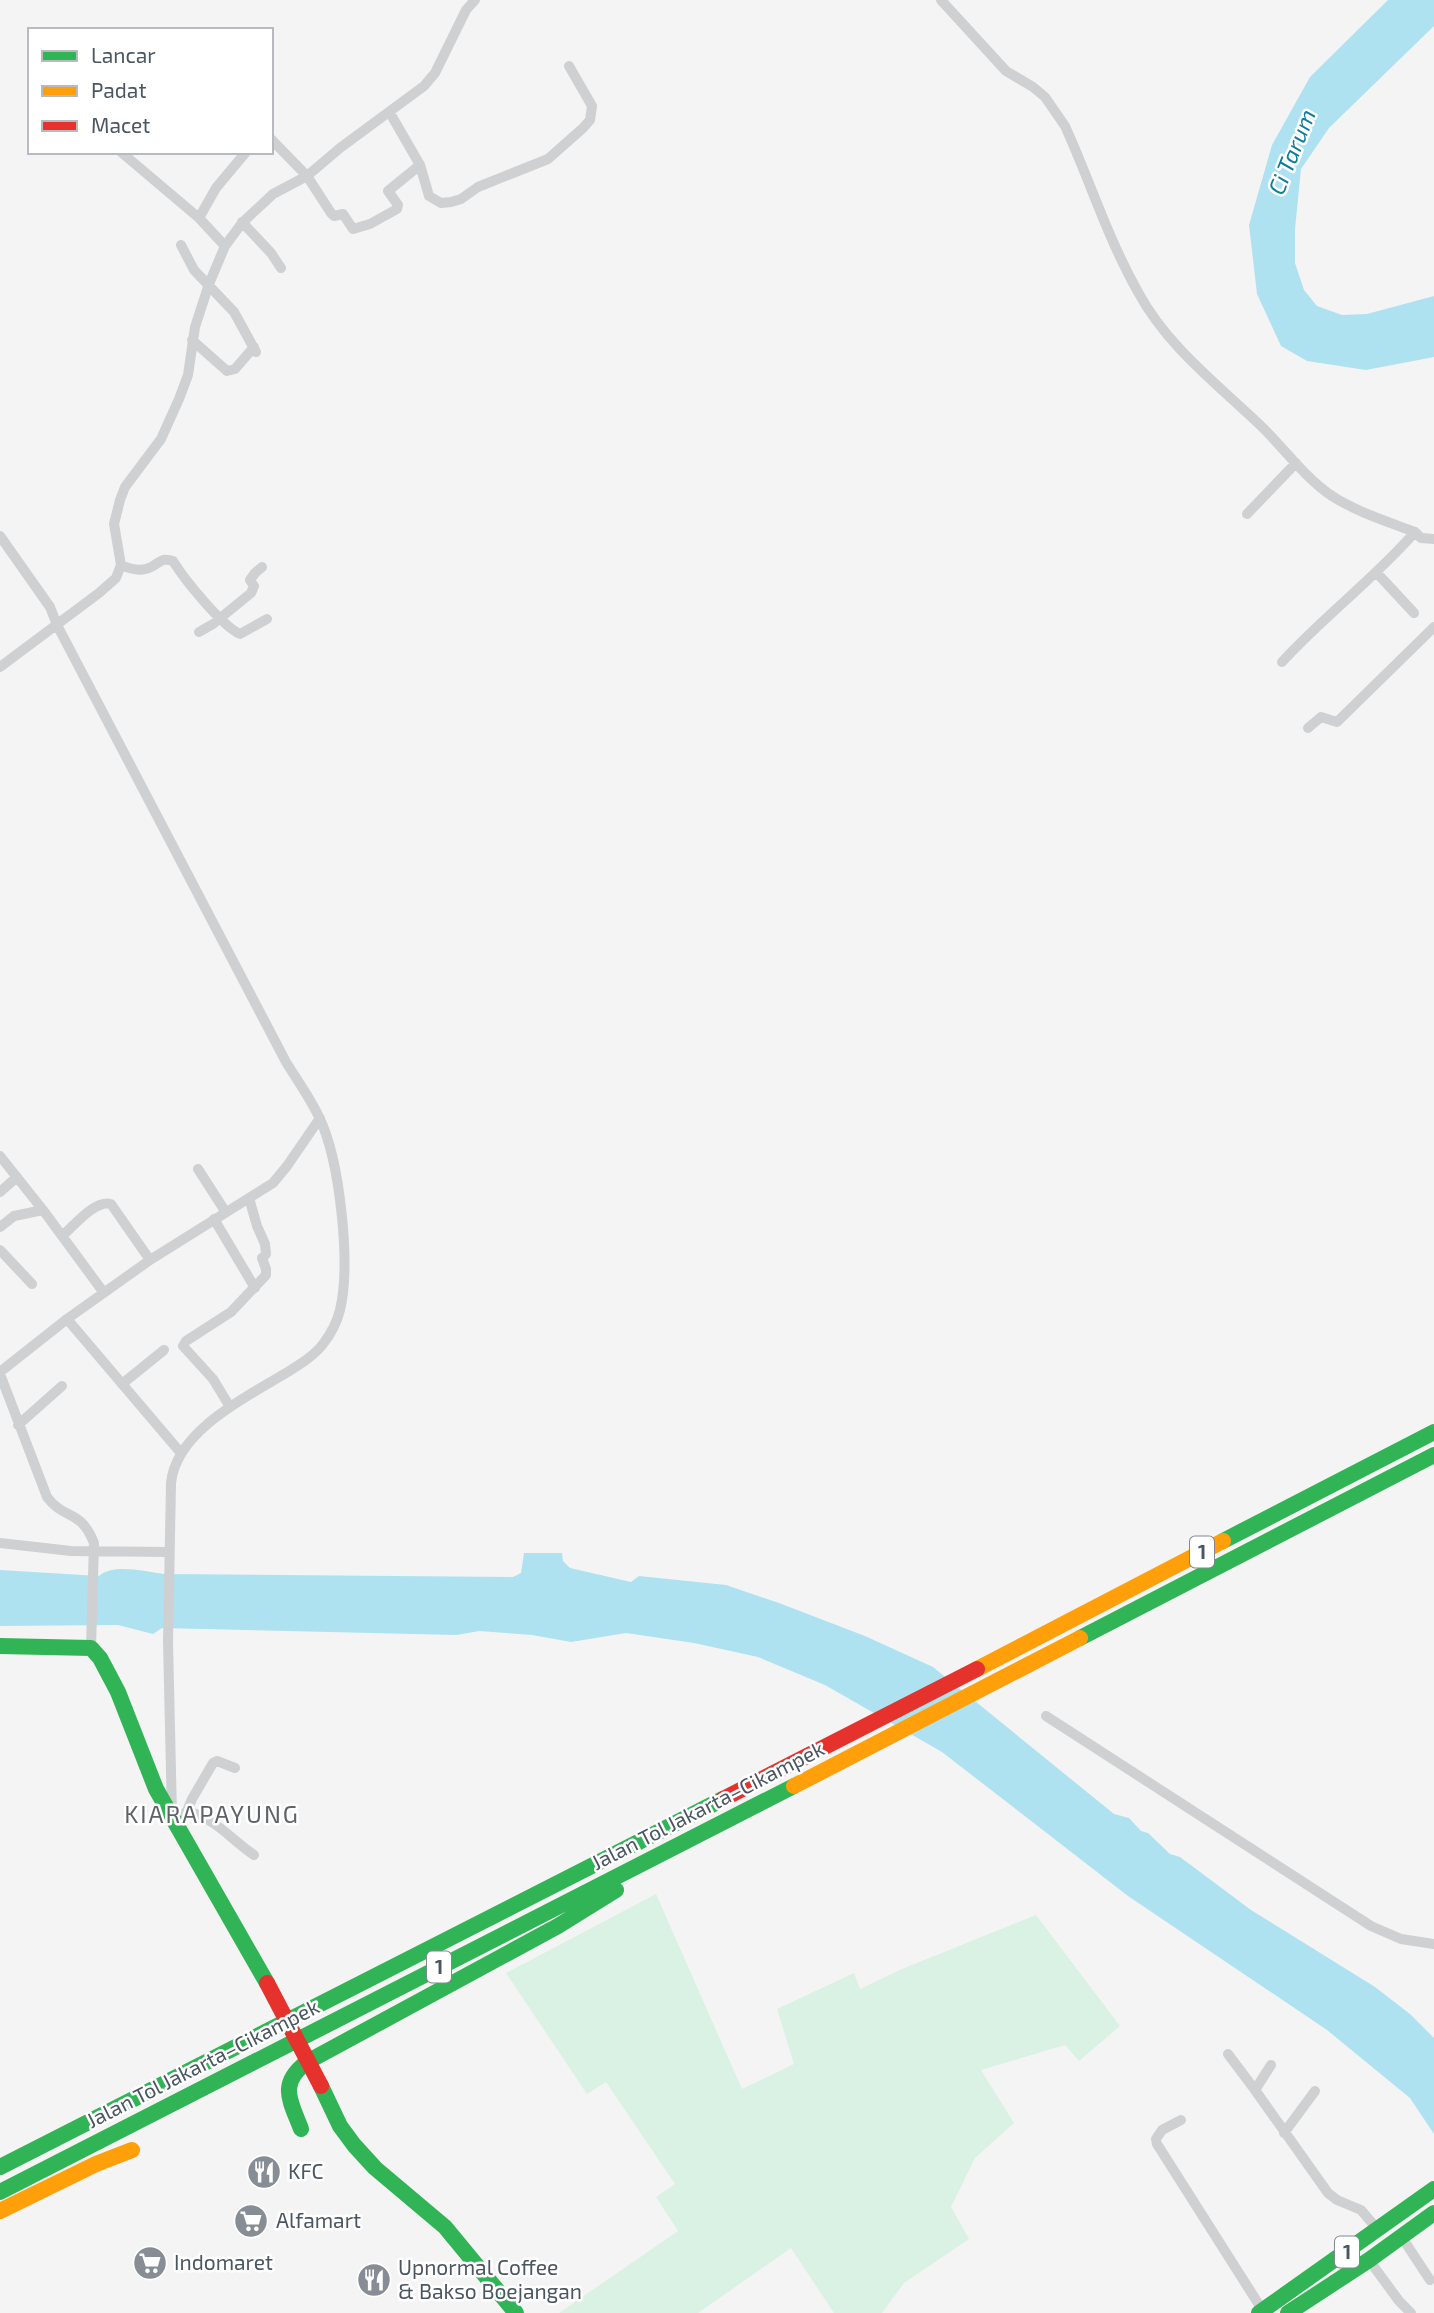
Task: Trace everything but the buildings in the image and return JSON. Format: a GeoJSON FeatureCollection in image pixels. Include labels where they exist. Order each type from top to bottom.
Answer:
{"type":"FeatureCollection","features":[{"type":"Feature","properties":{"kind":"main road","name":"Jalan Tol Jakarta–Cikampek"},"geometry":{"type":"LineString","coordinates":[[0,2168],[857,1731],[1434,1432]]}},
{"type":"Feature","properties":{"kind":"main road","name":"Jalan Tol Jakarta–Cikampek"},"geometry":{"type":"LineString","coordinates":[[0,2192],[1434,1455]]}},
{"type":"Feature","properties":{"kind":"main road"},"geometry":{"type":"LineString","coordinates":[[0,1646],[91,1648],[99,1654],[146,1768],[178,1816],[340,2126],[375,2168],[445,2227],[516,2313]]}},
{"type":"Feature","properties":{"kind":"main road"},"geometry":{"type":"LineString","coordinates":[[301,2129],[288,2085],[304,2064],[558,1926],[736,1816]]}},
{"type":"Feature","properties":{"kind":"main road"},"geometry":{"type":"LineString","coordinates":[[0,2211],[96,2164],[132,2150]]}},
{"type":"Feature","properties":{"kind":"main road","name":"1"},"geometry":{"type":"LineString","coordinates":[[1261,2312],[1434,2189]]}},
{"type":"Feature","properties":{"kind":"main road","name":"1"},"geometry":{"type":"LineString","coordinates":[[1288,2313],[1401,2236],[1432,2219]]}},
{"type":"Feature","properties":{"kind":"street"},"geometry":{"type":"LineString","coordinates":[[0,667],[116,578],[121,565],[115,534],[116,512],[125,487],[161,439],[180,399],[188,375],[192,340],[209,284],[225,246],[242,222],[273,194],[307,177],[341,148],[418,92],[431,79],[466,9],[475,0]]}},
{"type":"Feature","properties":{"kind":"street"},"geometry":{"type":"LineString","coordinates":[[941,0],[1006,71],[1033,87],[1053,106],[1065,126],[1095,200],[1138,293],[1165,334],[1331,495],[1363,512],[1434,539]]}},
{"type":"Feature","properties":{"kind":"street"},"geometry":{"type":"LineString","coordinates":[[390,113],[420,165],[429,196],[441,203],[461,199],[478,187],[548,159],[590,120],[592,106],[569,66]]}},
{"type":"Feature","properties":{"kind":"street"},"geometry":{"type":"LineString","coordinates":[[273,141],[307,177],[331,213],[334,216],[344,214],[355,229],[386,217],[397,209],[398,205],[388,191],[420,165]]}},
{"type":"Feature","properties":{"kind":"street"},"geometry":{"type":"LineString","coordinates":[[123,154],[199,218],[225,246]]}},
{"type":"Feature","properties":{"kind":"street"},"geometry":{"type":"LineString","coordinates":[[199,218],[216,188],[244,154]]}},
{"type":"Feature","properties":{"kind":"street"},"geometry":{"type":"LineString","coordinates":[[242,222],[281,268]]}},
{"type":"Feature","properties":{"kind":"street"},"geometry":{"type":"LineString","coordinates":[[181,245],[194,270],[233,312],[255,350],[235,369],[227,371],[192,340]]}},
{"type":"Feature","properties":{"kind":"street"},"geometry":{"type":"LineString","coordinates":[[1247,514],[1296,463]]}},
{"type":"Feature","properties":{"kind":"street"},"geometry":{"type":"LineString","coordinates":[[1418,535],[1434,548]]}},
{"type":"Feature","properties":{"kind":"street"},"geometry":{"type":"LineString","coordinates":[[1282,662],[1324,618],[1418,535]]}},
{"type":"Feature","properties":{"kind":"street"},"geometry":{"type":"LineString","coordinates":[[0,536],[50,607],[286,1062],[320,1118],[333,1160],[342,1223],[343,1284],[339,1311],[323,1344],[313,1355],[230,1407],[200,1431],[180,1452],[172,1472],[168,1642],[178,1816]]}},
{"type":"Feature","properties":{"kind":"street"},"geometry":{"type":"LineString","coordinates":[[121,565],[130,569],[144,569],[161,560],[173,561],[195,592],[231,629],[240,634],[267,619]]}},
{"type":"Feature","properties":{"kind":"street"},"geometry":{"type":"LineString","coordinates":[[199,632],[251,593],[254,586],[250,580],[251,576],[262,567]]}},
{"type":"Feature","properties":{"kind":"street"},"geometry":{"type":"LineString","coordinates":[[1376,572],[1401,592],[1414,613]]}},
{"type":"Feature","properties":{"kind":"street"},"geometry":{"type":"LineString","coordinates":[[1308,728],[1321,717],[1337,722],[1434,627]]}},
{"type":"Feature","properties":{"kind":"street"},"geometry":{"type":"LineString","coordinates":[[91,1648],[94,1551],[89,1531],[80,1520],[57,1509],[47,1497],[0,1373],[67,1319],[150,1260],[273,1183],[320,1118]]}},
{"type":"Feature","properties":{"kind":"street"},"geometry":{"type":"LineString","coordinates":[[0,1156],[104,1293]]}},
{"type":"Feature","properties":{"kind":"street"},"geometry":{"type":"LineString","coordinates":[[198,1169],[225,1211]]}},
{"type":"Feature","properties":{"kind":"street"},"geometry":{"type":"LineString","coordinates":[[0,1192],[17,1177]]}},
{"type":"Feature","properties":{"kind":"street"},"geometry":{"type":"LineString","coordinates":[[230,1407],[213,1379],[183,1346],[231,1312],[266,1275],[262,1258],[266,1254],[266,1248],[249,1198]]}},
{"type":"Feature","properties":{"kind":"street"},"geometry":{"type":"LineString","coordinates":[[62,1236],[104,1202],[111,1204],[150,1260]]}},
{"type":"Feature","properties":{"kind":"street"},"geometry":{"type":"LineString","coordinates":[[0,1227],[14,1216],[43,1210]]}},
{"type":"Feature","properties":{"kind":"street"},"geometry":{"type":"LineString","coordinates":[[214,1219],[255,1288]]}},
{"type":"Feature","properties":{"kind":"street"},"geometry":{"type":"LineString","coordinates":[[0,1250],[32,1284]]}},
{"type":"Feature","properties":{"kind":"street"},"geometry":{"type":"LineString","coordinates":[[67,1319],[180,1452]]}},
{"type":"Feature","properties":{"kind":"street"},"geometry":{"type":"LineString","coordinates":[[122,1384],[164,1350]]}},
{"type":"Feature","properties":{"kind":"street"},"geometry":{"type":"LineString","coordinates":[[18,1424],[62,1386]]}},
{"type":"Feature","properties":{"kind":"street"},"geometry":{"type":"LineString","coordinates":[[0,1543],[94,1551],[169,1552]]}},
{"type":"Feature","properties":{"kind":"street"},"geometry":{"type":"LineString","coordinates":[[1046,1716],[1371,1926],[1401,1939],[1434,1944]]}},
{"type":"Feature","properties":{"kind":"street"},"geometry":{"type":"LineString","coordinates":[[178,1816],[213,1763],[218,1761],[235,1768]]}},
{"type":"Feature","properties":{"kind":"street"},"geometry":{"type":"LineString","coordinates":[[178,1816],[211,1820],[254,1855]]}},
{"type":"Feature","properties":{"kind":"street"},"geometry":{"type":"LineString","coordinates":[[1228,2054],[1328,2193],[1361,2210],[1378,2230]]}},
{"type":"Feature","properties":{"kind":"street"},"geometry":{"type":"LineString","coordinates":[[1255,2090],[1272,2064]]}},
{"type":"Feature","properties":{"kind":"street"},"geometry":{"type":"LineString","coordinates":[[1284,2133],[1315,2091]]}},
{"type":"Feature","properties":{"kind":"street"},"geometry":{"type":"LineString","coordinates":[[1181,2120],[1162,2130],[1156,2139],[1157,2144],[1261,2312]]}},
{"type":"Feature","properties":{"kind":"street"},"geometry":{"type":"LineString","coordinates":[[1401,2236],[1430,2280]]}},
{"type":"Feature","properties":{"kind":"street"},"geometry":{"type":"LineString","coordinates":[[1369,2260],[1411,2313]]}},
{"type":"Feature","properties":{"kind":"green space"},"geometry":{"type":"Polygon","coordinates":[[[656,1894],[742,2089],[794,2064],[777,2009],[854,1973],[860,1989],[902,1969],[1036,1915],[1120,2026],[1079,2061],[1065,2045],[981,2070],[1014,2123],[975,2158],[951,2207],[969,2239],[904,2283],[882,2313],[834,2313],[791,2248],[698,2313],[559,2313],[678,2231],[656,2197],[675,2184],[606,2082],[587,2094],[506,1973],[656,1894]]]}},
{"type":"Feature","properties":{"kind":"water","name":"Ci Tarum"},"geometry":{"type":"Polygon","coordinates":[[[1388,0],[1434,0],[1434,26],[1329,128],[1301,169],[1295,229],[1295,263],[1304,290],[1317,306],[1342,315],[1367,314],[1434,296],[1434,357],[1366,370],[1307,361],[1281,346],[1257,294],[1249,225],[1272,145],[1310,77],[1388,0]]]}},
{"type":"Feature","properties":{"kind":"water"},"geometry":{"type":"Polygon","coordinates":[[[524,1553],[562,1553],[563,1561],[570,1568],[631,1582],[639,1576],[726,1585],[865,1636],[933,1667],[1114,1814],[1129,1818],[1170,1854],[1180,1857],[1251,1910],[1375,1987],[1410,2014],[1434,2038],[1434,2134],[1410,2098],[1327,2030],[1128,1896],[942,1752],[825,1685],[758,1657],[694,1643],[626,1633],[571,1642],[532,1635],[479,1631],[457,1635],[162,1628],[153,1634],[118,1625],[0,1626],[0,1570],[99,1576],[121,1569],[164,1574],[513,1577],[521,1573],[524,1553]]]}},
{"type":"Feature","properties":{"kind":"traffic: fast"},"geometry":{"type":"LineString","coordinates":[[1223,1541],[1434,1432]]}},
{"type":"Feature","properties":{"kind":"traffic: fast"},"geometry":{"type":"LineString","coordinates":[[1080,1638],[1434,1455]]}},
{"type":"Feature","properties":{"kind":"traffic: fast"},"geometry":{"type":"LineString","coordinates":[[0,1646],[91,1648],[100,1658],[118,1692],[156,1789],[267,1983]]}},
{"type":"Feature","properties":{"kind":"traffic: fast"},"geometry":{"type":"LineString","coordinates":[[0,2192],[794,1786]]}},
{"type":"Feature","properties":{"kind":"traffic: fast"},"geometry":{"type":"LineString","coordinates":[[0,2167],[723,1799]]}},
{"type":"Feature","properties":{"kind":"traffic: fast"},"geometry":{"type":"LineString","coordinates":[[301,2129],[290,2101],[289,2085],[298,2070],[307,2062],[558,1926],[616,1890]]}},
{"type":"Feature","properties":{"kind":"traffic: fast"},"geometry":{"type":"LineString","coordinates":[[321,2086],[340,2126],[354,2145],[375,2168],[445,2227],[516,2313]]}},
{"type":"Feature","properties":{"kind":"traffic: fast"},"geometry":{"type":"LineString","coordinates":[[1259,2313],[1434,2189]]}},
{"type":"Feature","properties":{"kind":"traffic: fast"},"geometry":{"type":"LineString","coordinates":[[1288,2313],[1434,2213]]}},
{"type":"Feature","properties":{"kind":"traffic: slow"},"geometry":{"type":"LineString","coordinates":[[977,1669],[1223,1541]]}},
{"type":"Feature","properties":{"kind":"traffic: slow"},"geometry":{"type":"LineString","coordinates":[[794,1786],[1080,1638]]}},
{"type":"Feature","properties":{"kind":"traffic: slow"},"geometry":{"type":"LineString","coordinates":[[0,2211],[96,2164],[132,2150]]}},
{"type":"Feature","properties":{"kind":"traffic: jam"},"geometry":{"type":"LineString","coordinates":[[723,1799],[977,1669]]}},
{"type":"Feature","properties":{"kind":"traffic: jam"},"geometry":{"type":"LineString","coordinates":[[267,1983],[321,2086]]}},
{"type":"Feature","properties":{"kind":"place","name":"KFC"},"geometry":{"type":"Point","coordinates":[264,2172]}},
{"type":"Feature","properties":{"kind":"place","name":"Alfamart"},"geometry":{"type":"Point","coordinates":[251,2221]}},
{"type":"Feature","properties":{"kind":"place","name":"Indomaret"},"geometry":{"type":"Point","coordinates":[150,2263]}},
{"type":"Feature","properties":{"kind":"place","name":"Upnormal Coffee & Bakso Boejangan"},"geometry":{"type":"Point","coordinates":[374,2280]}},
{"type":"Feature","properties":{"kind":"district","name":"KIARAPAYUNG"},"geometry":{"type":"Point","coordinates":[212,1815]}}]}
